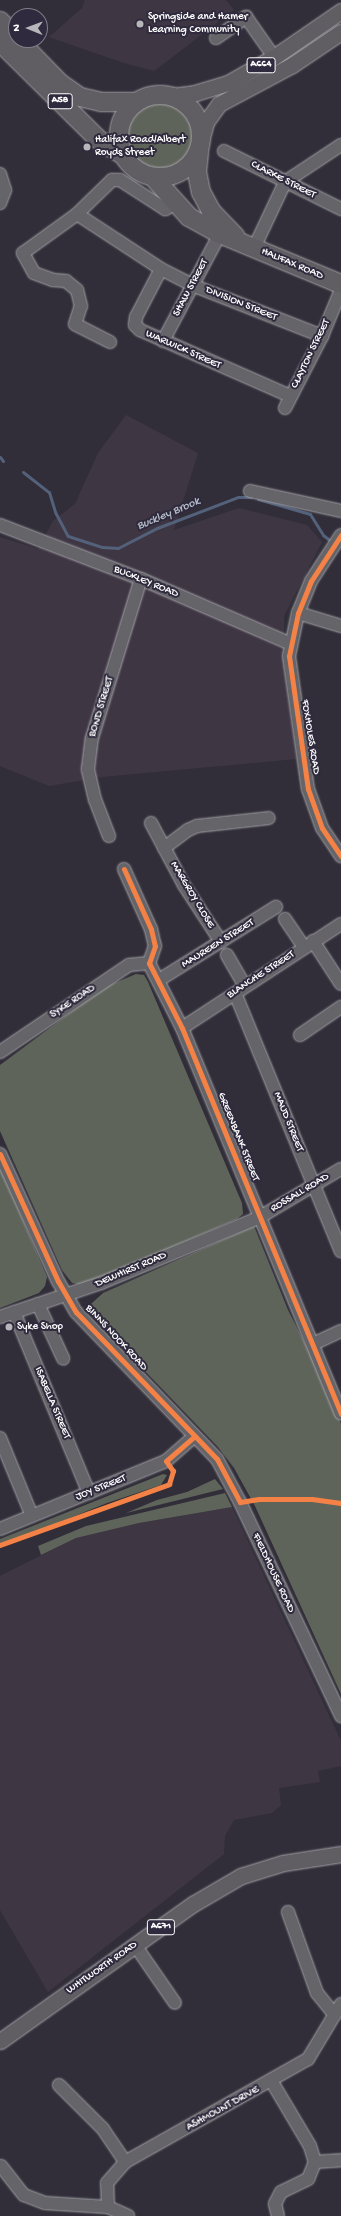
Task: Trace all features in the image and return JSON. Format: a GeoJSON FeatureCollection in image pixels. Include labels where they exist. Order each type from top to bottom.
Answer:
{"type":"FeatureCollection","features":[{"type":"Feature","properties":{"kind":"highway","name":"A58"},"geometry":{"type":"LineString","coordinates":[[0,21],[8,29]]}},
{"type":"Feature","properties":{"kind":"highway","name":"A58"},"geometry":{"type":"LineString","coordinates":[[0,42],[99,140],[123,155],[137,171],[153,177]]}},
{"type":"Feature","properties":{"kind":"highway","name":"A58"},"geometry":{"type":"LineString","coordinates":[[26,48],[70,91],[80,97],[101,102],[136,102],[160,94],[172,96],[182,100],[196,114],[201,129],[200,147]]}},
{"type":"Feature","properties":{"kind":"highway"},"geometry":{"type":"LineString","coordinates":[[123,155],[119,139],[121,122],[136,102]]}},
{"type":"Feature","properties":{"kind":"highway"},"geometry":{"type":"LineString","coordinates":[[153,177],[163,178],[181,172],[193,161],[200,147]]}},
{"type":"Feature","properties":{"kind":"highway","name":"HALIFAX ROAD"},"geometry":{"type":"LineString","coordinates":[[200,147],[198,182],[205,201],[218,218],[249,246]]}},
{"type":"Feature","properties":{"kind":"highway","name":"HALIFAX ROAD"},"geometry":{"type":"LineString","coordinates":[[153,177],[189,217],[220,234],[341,284]]}},
{"type":"Feature","properties":{"kind":"main road","name":"A664"},"geometry":{"type":"LineString","coordinates":[[172,96],[195,93],[228,83],[274,57],[341,12]]}},
{"type":"Feature","properties":{"kind":"main road","name":"A664"},"geometry":{"type":"LineString","coordinates":[[200,147],[206,122],[219,104],[292,65],[341,32]]}},
{"type":"Feature","properties":{"kind":"main road","name":"WHITWORTH ROAD"},"geometry":{"type":"LineString","coordinates":[[0,2041],[193,1904],[241,1876],[283,1863],[341,1854]]}},
{"type":"Feature","properties":{"kind":"street"},"geometry":{"type":"LineString","coordinates":[[216,38],[246,17],[274,57]]}},
{"type":"Feature","properties":{"kind":"street"},"geometry":{"type":"LineString","coordinates":[[249,246],[285,182],[341,145]]}},
{"type":"Feature","properties":{"kind":"street","name":"CLARKE STREET"},"geometry":{"type":"LineString","coordinates":[[224,151],[341,209]]}},
{"type":"Feature","properties":{"kind":"street"},"geometry":{"type":"LineString","coordinates":[[0,174],[5,190],[0,203]]}},
{"type":"Feature","properties":{"kind":"street"},"geometry":{"type":"LineString","coordinates":[[110,342],[75,324],[80,306],[76,290],[66,282],[53,280],[34,273],[23,253],[77,214],[112,180],[120,180],[165,208],[176,203]]}},
{"type":"Feature","properties":{"kind":"street","name":"DIVISION STREET"},"geometry":{"type":"LineString","coordinates":[[77,214],[161,269],[192,284],[322,336]]}},
{"type":"Feature","properties":{"kind":"street","name":"SHAW STREET"},"geometry":{"type":"LineString","coordinates":[[163,342],[192,284],[220,234]]}},
{"type":"Feature","properties":{"kind":"street","name":"WARWICK STREET"},"geometry":{"type":"LineString","coordinates":[[161,269],[135,322],[140,330],[163,342],[290,396]]}},
{"type":"Feature","properties":{"kind":"street","name":"CLAYTON STREET"},"geometry":{"type":"LineString","coordinates":[[285,408],[322,336],[341,290]]}},
{"type":"Feature","properties":{"kind":"street"},"geometry":{"type":"LineString","coordinates":[[250,491],[341,511]]}},
{"type":"Feature","properties":{"kind":"street","name":"BUCKLEY ROAD"},"geometry":{"type":"LineString","coordinates":[[0,525],[141,579],[289,643]]}},
{"type":"Feature","properties":{"kind":"street","name":"FOXHOLES ROAD"},"geometry":{"type":"LineString","coordinates":[[341,535],[311,581],[298,613],[289,643],[292,687],[308,789],[322,828],[341,856]]}},
{"type":"Feature","properties":{"kind":"street","name":"BOND STREET"},"geometry":{"type":"LineString","coordinates":[[109,836],[95,800],[88,769],[92,738],[141,579]]}},
{"type":"Feature","properties":{"kind":"street"},"geometry":{"type":"LineString","coordinates":[[298,613],[341,626]]}},
{"type":"Feature","properties":{"kind":"street"},"geometry":{"type":"LineString","coordinates":[[164,848],[188,830],[197,826],[269,818]]}},
{"type":"Feature","properties":{"kind":"street","name":"MARGROY CLOSE"},"geometry":{"type":"LineString","coordinates":[[152,823],[184,885],[221,942]]}},
{"type":"Feature","properties":{"kind":"street"},"geometry":{"type":"LineString","coordinates":[[124,869],[152,935],[155,946],[149,963]]}},
{"type":"Feature","properties":{"kind":"street","name":"MAUREEN STREET"},"geometry":{"type":"LineString","coordinates":[[159,980],[276,907]]}},
{"type":"Feature","properties":{"kind":"street"},"geometry":{"type":"LineString","coordinates":[[285,919],[309,944],[341,984]]}},
{"type":"Feature","properties":{"kind":"street","name":"BLANCHE STREET"},"geometry":{"type":"LineString","coordinates":[[182,1028],[341,924]]}},
{"type":"Feature","properties":{"kind":"street"},"geometry":{"type":"LineString","coordinates":[[227,955],[245,986]]}},
{"type":"Feature","properties":{"kind":"street","name":"GREENBANK STREET"},"geometry":{"type":"LineString","coordinates":[[149,963],[159,980],[182,1028],[341,1414]]}},
{"type":"Feature","properties":{"kind":"street","name":"SYKE ROAD"},"geometry":{"type":"LineString","coordinates":[[0,1052],[128,965],[149,963]]}},
{"type":"Feature","properties":{"kind":"street","name":"MAUD STREET"},"geometry":{"type":"LineString","coordinates":[[235,993],[341,1250]]}},
{"type":"Feature","properties":{"kind":"street"},"geometry":{"type":"LineString","coordinates":[[300,1035],[341,1007]]}},
{"type":"Feature","properties":{"kind":"street","name":"BINNS NOOK ROAD"},"geometry":{"type":"LineString","coordinates":[[0,1154],[58,1281],[76,1312],[194,1436]]}},
{"type":"Feature","properties":{"kind":"street","name":"ROSSALL ROAD"},"geometry":{"type":"LineString","coordinates":[[260,1217],[341,1168]]}},
{"type":"Feature","properties":{"kind":"street","name":"DEWHIRST ROAD"},"geometry":{"type":"LineString","coordinates":[[0,1317],[38,1304],[68,1296],[260,1217]]}},
{"type":"Feature","properties":{"kind":"street"},"geometry":{"type":"LineString","coordinates":[[38,1304],[62,1358]]}},
{"type":"Feature","properties":{"kind":"street","name":"ISABELLA STREET"},"geometry":{"type":"LineString","coordinates":[[14,1312],[90,1493]]}},
{"type":"Feature","properties":{"kind":"street"},"geometry":{"type":"LineString","coordinates":[[313,1344],[341,1331]]}},
{"type":"Feature","properties":{"kind":"street","name":"JOY STREET"},"geometry":{"type":"LineString","coordinates":[[0,1529],[166,1461],[194,1436]]}},
{"type":"Feature","properties":{"kind":"street","name":"FIELDHOUSE ROAD"},"geometry":{"type":"LineString","coordinates":[[194,1436],[217,1458],[240,1502],[341,1716]]}},
{"type":"Feature","properties":{"kind":"street"},"geometry":{"type":"LineString","coordinates":[[0,1438],[32,1516]]}},
{"type":"Feature","properties":{"kind":"street"},"geometry":{"type":"LineString","coordinates":[[288,1912],[317,1992],[338,2010]]}},
{"type":"Feature","properties":{"kind":"street"},"geometry":{"type":"LineString","coordinates":[[135,1945],[175,2003]]}},
{"type":"Feature","properties":{"kind":"street","name":"ASHMOUNT DRIVE"},"geometry":{"type":"LineString","coordinates":[[108,2207],[107,2183],[125,2162],[272,2082],[308,2059],[338,2010]]}},
{"type":"Feature","properties":{"kind":"street"},"geometry":{"type":"LineString","coordinates":[[272,2082],[310,2146],[315,2162],[308,2179],[281,2192],[275,2204],[278,2216]]}},
{"type":"Feature","properties":{"kind":"street"},"geometry":{"type":"LineString","coordinates":[[59,2085],[103,2130],[125,2162]]}},
{"type":"Feature","properties":{"kind":"street"},"geometry":{"type":"LineString","coordinates":[[315,2162],[341,2160]]}},
{"type":"Feature","properties":{"kind":"street"},"geometry":{"type":"LineString","coordinates":[[1,2166],[24,2195],[45,2203],[108,2207],[128,2216]]}},
{"type":"Feature","properties":{"kind":"shaded area","name":"Springside and Hamer Learning Community"},"geometry":{"type":"Polygon","coordinates":[[[85,0],[226,0],[234,10],[154,71],[124,63],[49,37],[82,8],[85,0]]]}},
{"type":"Feature","properties":{"kind":"shaded area"},"geometry":{"type":"Polygon","coordinates":[[[160,101],[173,104],[184,111],[191,122],[194,135],[191,148],[184,159],[173,166],[160,169],[147,166],[136,159],[129,148],[126,135],[129,122],[136,111],[147,104],[160,101]]]}},
{"type":"Feature","properties":{"kind":"shaded area"},"geometry":{"type":"Polygon","coordinates":[[[126,415],[198,453],[174,530],[239,508],[307,525],[322,542],[284,616],[284,668],[296,759],[101,777],[49,786],[0,766],[0,537],[38,549],[53,521],[75,504],[98,453],[126,415]]]}},
{"type":"Feature","properties":{"kind":"shaded area"},"geometry":{"type":"Polygon","coordinates":[[[136,974],[144,975],[148,982],[242,1203],[243,1214],[237,1219],[84,1285],[72,1283],[62,1270],[0,1131],[0,1065],[105,987],[136,974]]]}},
{"type":"Feature","properties":{"kind":"shaded area"},"geometry":{"type":"Polygon","coordinates":[[[0,1166],[47,1277],[45,1286],[39,1293],[0,1308],[0,1166]]]}},
{"type":"Feature","properties":{"kind":"shaded area"},"geometry":{"type":"Polygon","coordinates":[[[254,1226],[288,1310],[324,1381],[341,1424],[341,1694],[255,1506],[234,1468],[218,1447],[97,1321],[91,1312],[91,1304],[103,1293],[254,1226]]]}},
{"type":"Feature","properties":{"kind":"shaded area"},"geometry":{"type":"Polygon","coordinates":[[[163,1474],[167,1475],[161,1485],[107,1503],[0,1546],[0,1539],[163,1474]]]}},
{"type":"Feature","properties":{"kind":"shaded area"},"geometry":{"type":"Polygon","coordinates":[[[215,1479],[223,1489],[126,1513],[157,1500],[187,1492],[215,1479]]]}},
{"type":"Feature","properties":{"kind":"shaded area"},"geometry":{"type":"Polygon","coordinates":[[[225,1493],[232,1507],[139,1523],[76,1538],[41,1555],[38,1546],[86,1526],[225,1493]]]}},
{"type":"Feature","properties":{"kind":"shaded area"},"geometry":{"type":"Polygon","coordinates":[[[232,1507],[341,1741],[341,1766],[318,1771],[320,1782],[279,1788],[281,1805],[272,1813],[234,1820],[225,1836],[224,1854],[48,1992],[0,1910],[0,1576],[76,1538],[139,1523],[232,1507]]]}},
{"type":"Feature","properties":{"kind":"waterway","name":"Buckley Brook"},"geometry":{"type":"LineString","coordinates":[[0,457],[3,461]]}},
{"type":"Feature","properties":{"kind":"waterway","name":"Buckley Brook"},"geometry":{"type":"LineString","coordinates":[[23,472],[49,492],[55,512],[68,536],[102,547],[118,548],[157,528],[238,497],[251,497]]}},
{"type":"Feature","properties":{"kind":"waterway","name":"Buckley Brook"},"geometry":{"type":"LineString","coordinates":[[258,499],[310,514],[323,535],[332,542]]}},
{"type":"Feature","properties":{"kind":"cycle path"},"geometry":{"type":"LineString","coordinates":[[341,535],[311,581],[298,613],[289,656],[308,789],[322,828],[341,856]]}},
{"type":"Feature","properties":{"kind":"cycle path"},"geometry":{"type":"LineString","coordinates":[[124,869],[151,929],[155,946],[149,963],[182,1028],[341,1414]]}},
{"type":"Feature","properties":{"kind":"cycle path"},"geometry":{"type":"LineString","coordinates":[[0,1154],[58,1281],[76,1312],[217,1459],[240,1502],[259,1499],[312,1499],[341,1503]]}},
{"type":"Feature","properties":{"kind":"cycle path"},"geometry":{"type":"LineString","coordinates":[[0,1545],[169,1484],[173,1471],[166,1461],[195,1436]]}},
{"type":"Feature","properties":{"kind":"place","name":"Springside and Hamer Learning Community"},"geometry":{"type":"Point","coordinates":[140,24]}},
{"type":"Feature","properties":{"kind":"place","name":"Halifax Road/Albert Royds Street"},"geometry":{"type":"Point","coordinates":[87,147]}},
{"type":"Feature","properties":{"kind":"place","name":"Syke Shop"},"geometry":{"type":"Point","coordinates":[9,1327]}}]}
